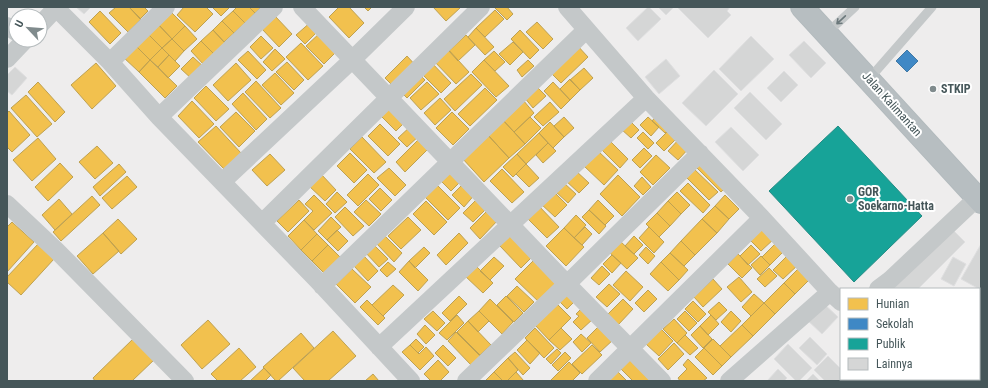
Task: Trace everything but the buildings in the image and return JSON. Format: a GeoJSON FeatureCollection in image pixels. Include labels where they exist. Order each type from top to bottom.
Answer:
{"type":"FeatureCollection","features":[{"type":"Feature","properties":{"kind":"highway","name":"Jalan Kalimantan"},"geometry":{"type":"LineString","coordinates":[[802,7],[979,200]]}},
{"type":"Feature","properties":{"kind":"street"},"geometry":{"type":"LineString","coordinates":[[48,17],[57,7],[110,62],[159,117],[412,381]]}},
{"type":"Feature","properties":{"kind":"street"},"geometry":{"type":"LineString","coordinates":[[110,62],[166,7]]}},
{"type":"Feature","properties":{"kind":"street"},"geometry":{"type":"LineString","coordinates":[[159,117],[274,7]]}},
{"type":"Feature","properties":{"kind":"street"},"geometry":{"type":"LineString","coordinates":[[302,7],[662,381]]}},
{"type":"Feature","properties":{"kind":"street"},"geometry":{"type":"LineString","coordinates":[[222,182],[406,7]]}},
{"type":"Feature","properties":{"kind":"street"},"geometry":{"type":"LineString","coordinates":[[262,223],[481,7]]}},
{"type":"Feature","properties":{"kind":"street"},"geometry":{"type":"LineString","coordinates":[[567,7],[646,98],[836,297],[729,381]]}},
{"type":"Feature","properties":{"kind":"street"},"geometry":{"type":"LineString","coordinates":[[322,286],[586,30]]}},
{"type":"Feature","properties":{"kind":"street"},"geometry":{"type":"LineString","coordinates":[[7,59],[17,48]]}},
{"type":"Feature","properties":{"kind":"street"},"geometry":{"type":"LineString","coordinates":[[378,347],[646,98]]}},
{"type":"Feature","properties":{"kind":"street"},"geometry":{"type":"LineString","coordinates":[[466,381],[700,153]]}},
{"type":"Feature","properties":{"kind":"street"},"geometry":{"type":"LineString","coordinates":[[879,288],[979,200]]}},
{"type":"Feature","properties":{"kind":"street"},"geometry":{"type":"LineString","coordinates":[[7,204],[57,251],[185,381]]}},
{"type":"Feature","properties":{"kind":"street"},"geometry":{"type":"LineString","coordinates":[[597,381],[762,218]]}},
{"type":"Feature","properties":{"kind":"lane"},"geometry":{"type":"LineString","coordinates":[[827,33],[854,7]]}},
{"type":"Feature","properties":{"kind":"lane"},"geometry":{"type":"LineString","coordinates":[[869,79],[932,7]]}},
{"type":"Feature","properties":{"kind":"place","name":"STKIP"},"geometry":{"type":"Point","coordinates":[933,89]}},
{"type":"Feature","properties":{"kind":"place","name":"GOR Soekarno-Hatta"},"geometry":{"type":"Point","coordinates":[850,199]}}]}
